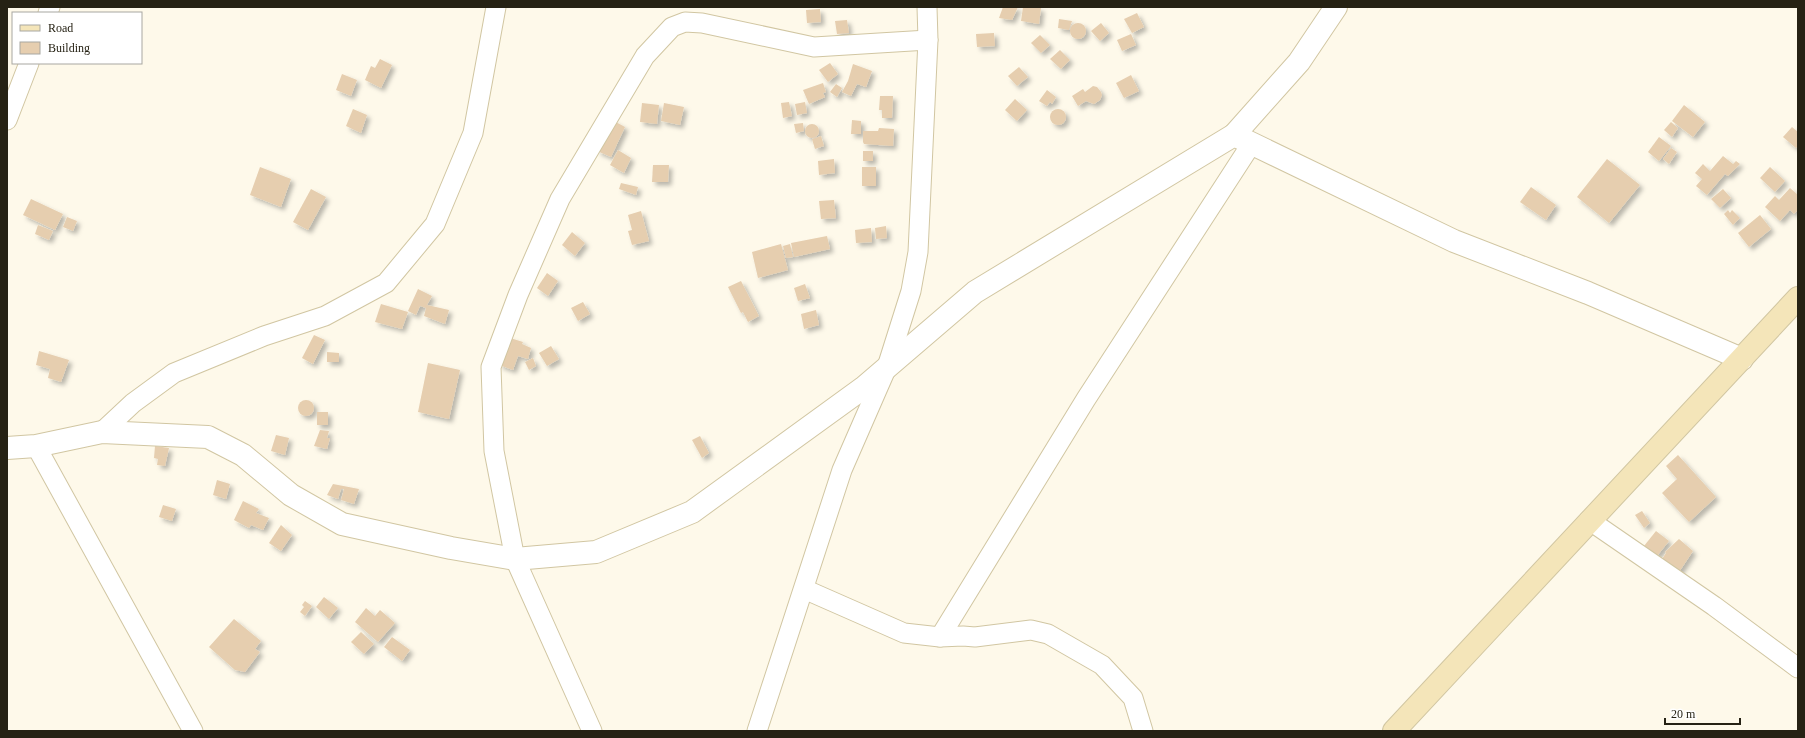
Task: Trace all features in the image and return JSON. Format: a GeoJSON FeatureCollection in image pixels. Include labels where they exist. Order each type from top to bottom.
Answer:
{"type":"FeatureCollection","features":[{"type":"Feature","properties":{"kind":"main road"},"geometry":{"type":"LineString","coordinates":[[1394,731],[1590,520],[1742,360],[1798,298]]}},
{"type":"Feature","properties":{"kind":"street"},"geometry":{"type":"LineString","coordinates":[[102,432],[133,403],[174,373],[264,336],[325,316],[386,283],[435,224],[473,133],[496,7]]}},
{"type":"Feature","properties":{"kind":"street"},"geometry":{"type":"LineString","coordinates":[[757,731],[842,470],[887,367],[911,291],[918,252],[928,40],[927,7]]}},
{"type":"Feature","properties":{"kind":"street"},"geometry":{"type":"LineString","coordinates":[[940,637],[1243,139],[1299,62],[1336,7]]}},
{"type":"Feature","properties":{"kind":"street"},"geometry":{"type":"LineString","coordinates":[[592,731],[515,560],[494,451],[491,367],[518,295],[560,199],[645,56],[672,27],[685,22],[702,23],[814,47],[928,40]]}},
{"type":"Feature","properties":{"kind":"street"},"geometry":{"type":"LineString","coordinates":[[7,120],[29,64]]}},
{"type":"Feature","properties":{"kind":"street"},"geometry":{"type":"LineString","coordinates":[[1243,139],[1454,241],[1588,293],[1742,360]]}},
{"type":"Feature","properties":{"kind":"street"},"geometry":{"type":"LineString","coordinates":[[7,448],[36,446],[102,432],[208,437],[243,456],[291,495],[342,524],[451,548],[515,560],[596,552],[692,512],[812,426],[887,367],[975,292],[1243,139]]}},
{"type":"Feature","properties":{"kind":"street"},"geometry":{"type":"LineString","coordinates":[[36,446],[192,731]]}},
{"type":"Feature","properties":{"kind":"street"},"geometry":{"type":"LineString","coordinates":[[1590,520],[1714,606],[1798,668]]}},
{"type":"Feature","properties":{"kind":"street"},"geometry":{"type":"LineString","coordinates":[[804,589],[904,633],[940,637],[975,637],[1032,630],[1048,634],[1102,665],[1133,698],[1143,731]]}},
{"type":"Feature","properties":{"kind":"building"},"geometry":{"type":"Polygon","coordinates":[[[1003,7],[1018,7],[1012,20],[999,18],[1003,7]]]}},
{"type":"Feature","properties":{"kind":"building"},"geometry":{"type":"Polygon","coordinates":[[[1023,7],[1041,8],[1039,24],[1021,21],[1023,7]]]}},
{"type":"Feature","properties":{"kind":"building"},"geometry":{"type":"Polygon","coordinates":[[[820,9],[821,22],[807,23],[806,10],[820,9]]]}},
{"type":"Feature","properties":{"kind":"building"},"geometry":{"type":"Polygon","coordinates":[[[1137,13],[1144,27],[1132,33],[1124,19],[1137,13]]]}},
{"type":"Feature","properties":{"kind":"building"},"geometry":{"type":"Polygon","coordinates":[[[1059,19],[1072,21],[1069,30],[1058,28],[1059,19]]]}},
{"type":"Feature","properties":{"kind":"building"},"geometry":{"type":"Polygon","coordinates":[[[847,20],[849,33],[837,34],[835,21],[847,20]]]}},
{"type":"Feature","properties":{"kind":"building"},"geometry":{"type":"Polygon","coordinates":[[[1078,23],[1085,28],[1086,31],[1081,38],[1078,39],[1071,34],[1070,31],[1075,24],[1078,23]]]}},
{"type":"Feature","properties":{"kind":"building"},"geometry":{"type":"Polygon","coordinates":[[[1101,23],[1109,33],[1100,41],[1091,31],[1101,23]]]}},
{"type":"Feature","properties":{"kind":"building"},"geometry":{"type":"Polygon","coordinates":[[[994,33],[995,46],[977,47],[976,34],[994,33]]]}},
{"type":"Feature","properties":{"kind":"building"},"geometry":{"type":"Polygon","coordinates":[[[1131,34],[1136,45],[1122,51],[1117,40],[1131,34]]]}},
{"type":"Feature","properties":{"kind":"building"},"geometry":{"type":"Polygon","coordinates":[[[1040,35],[1050,45],[1041,53],[1031,43],[1040,35]]]}},
{"type":"Feature","properties":{"kind":"building"},"geometry":{"type":"Polygon","coordinates":[[[1060,50],[1070,60],[1061,69],[1050,59],[1060,50]]]}},
{"type":"Feature","properties":{"kind":"building"},"geometry":{"type":"Polygon","coordinates":[[[380,59],[392,65],[381,88],[365,80],[371,66],[375,68],[380,59]]]}},
{"type":"Feature","properties":{"kind":"building"},"geometry":{"type":"Polygon","coordinates":[[[830,63],[838,74],[828,82],[819,70],[830,63]]]}},
{"type":"Feature","properties":{"kind":"building"},"geometry":{"type":"Polygon","coordinates":[[[853,64],[872,71],[866,87],[857,84],[851,96],[842,92],[848,81],[853,64]]]}},
{"type":"Feature","properties":{"kind":"building"},"geometry":{"type":"Polygon","coordinates":[[[1019,67],[1028,77],[1017,86],[1008,76],[1019,67]]]}},
{"type":"Feature","properties":{"kind":"building"},"geometry":{"type":"Polygon","coordinates":[[[342,74],[357,80],[351,96],[336,90],[342,74]]]}},
{"type":"Feature","properties":{"kind":"building"},"geometry":{"type":"Polygon","coordinates":[[[1131,75],[1139,91],[1124,98],[1116,83],[1131,75]]]}},
{"type":"Feature","properties":{"kind":"building"},"geometry":{"type":"Polygon","coordinates":[[[823,83],[826,92],[823,93],[825,97],[809,104],[803,90],[823,83]]]}},
{"type":"Feature","properties":{"kind":"building"},"geometry":{"type":"Polygon","coordinates":[[[836,84],[842,88],[837,97],[830,92],[836,84]]]}},
{"type":"Feature","properties":{"kind":"building"},"geometry":{"type":"Polygon","coordinates":[[[1093,86],[1097,87],[1101,92],[1102,95],[1100,100],[1094,104],[1086,101],[1078,106],[1072,96],[1083,89],[1085,92],[1093,86]]]}},
{"type":"Feature","properties":{"kind":"building"},"geometry":{"type":"Polygon","coordinates":[[[1047,90],[1056,97],[1052,104],[1050,102],[1047,106],[1039,101],[1047,90]]]}},
{"type":"Feature","properties":{"kind":"building"},"geometry":{"type":"Polygon","coordinates":[[[880,96],[893,96],[892,118],[882,118],[882,110],[879,110],[880,96]]]}},
{"type":"Feature","properties":{"kind":"building"},"geometry":{"type":"Polygon","coordinates":[[[1015,99],[1027,110],[1017,121],[1005,110],[1015,99]]]}},
{"type":"Feature","properties":{"kind":"building"},"geometry":{"type":"Polygon","coordinates":[[[789,102],[792,116],[783,118],[781,103],[789,102]]]}},
{"type":"Feature","properties":{"kind":"building"},"geometry":{"type":"Polygon","coordinates":[[[805,102],[807,113],[797,115],[795,104],[805,102]]]}},
{"type":"Feature","properties":{"kind":"building"},"geometry":{"type":"Polygon","coordinates":[[[642,103],[659,105],[657,124],[640,122],[642,103]]]}},
{"type":"Feature","properties":{"kind":"building"},"geometry":{"type":"Polygon","coordinates":[[[664,103],[684,107],[680,125],[661,121],[664,103]]]}},
{"type":"Feature","properties":{"kind":"building"},"geometry":{"type":"Polygon","coordinates":[[[1684,105],[1705,122],[1693,137],[1672,121],[1684,105]]]}},
{"type":"Feature","properties":{"kind":"building"},"geometry":{"type":"Polygon","coordinates":[[[353,109],[367,115],[361,133],[346,126],[353,109]]]}},
{"type":"Feature","properties":{"kind":"building"},"geometry":{"type":"Polygon","coordinates":[[[1055,109],[1061,109],[1066,114],[1064,123],[1061,125],[1055,125],[1050,120],[1050,114],[1055,109]]]}},
{"type":"Feature","properties":{"kind":"building"},"geometry":{"type":"Polygon","coordinates":[[[612,120],[625,127],[611,157],[597,151],[612,120]]]}},
{"type":"Feature","properties":{"kind":"building"},"geometry":{"type":"Polygon","coordinates":[[[852,120],[861,121],[861,134],[851,134],[852,120]]]}},
{"type":"Feature","properties":{"kind":"building"},"geometry":{"type":"Polygon","coordinates":[[[1671,122],[1678,128],[1672,137],[1664,130],[1671,122]]]}},
{"type":"Feature","properties":{"kind":"building"},"geometry":{"type":"Polygon","coordinates":[[[803,123],[804,131],[796,133],[794,124],[803,123]]]}},
{"type":"Feature","properties":{"kind":"building"},"geometry":{"type":"Polygon","coordinates":[[[812,124],[817,126],[819,131],[817,136],[812,138],[807,136],[805,131],[807,126],[812,124]]]}},
{"type":"Feature","properties":{"kind":"building"},"geometry":{"type":"Polygon","coordinates":[[[1792,127],[1798,132],[1798,146],[1796,148],[1783,137],[1792,127]]]}},
{"type":"Feature","properties":{"kind":"building"},"geometry":{"type":"Polygon","coordinates":[[[879,128],[894,129],[893,146],[864,144],[863,131],[878,131],[879,128]]]}},
{"type":"Feature","properties":{"kind":"building"},"geometry":{"type":"Polygon","coordinates":[[[821,136],[824,146],[815,149],[812,139],[821,136]]]}},
{"type":"Feature","properties":{"kind":"building"},"geometry":{"type":"Polygon","coordinates":[[[1659,137],[1671,146],[1659,161],[1648,152],[1659,137]]]}},
{"type":"Feature","properties":{"kind":"building"},"geometry":{"type":"Polygon","coordinates":[[[1671,148],[1677,152],[1669,164],[1663,159],[1671,148]]]}},
{"type":"Feature","properties":{"kind":"building"},"geometry":{"type":"Polygon","coordinates":[[[618,150],[631,158],[624,173],[610,165],[618,150]]]}},
{"type":"Feature","properties":{"kind":"building"},"geometry":{"type":"Polygon","coordinates":[[[863,151],[873,151],[873,161],[863,161],[863,151]]]}},
{"type":"Feature","properties":{"kind":"building"},"geometry":{"type":"Polygon","coordinates":[[[1723,156],[1733,164],[1736,161],[1740,164],[1728,176],[1725,174],[1707,195],[1696,186],[1702,179],[1695,173],[1703,164],[1710,171],[1723,156]]]}},
{"type":"Feature","properties":{"kind":"building"},"geometry":{"type":"Polygon","coordinates":[[[834,159],[835,173],[819,175],[818,161],[834,159]]]}},
{"type":"Feature","properties":{"kind":"building"},"geometry":{"type":"Polygon","coordinates":[[[1607,159],[1640,185],[1609,223],[1577,197],[1607,159]]]}},
{"type":"Feature","properties":{"kind":"building"},"geometry":{"type":"Polygon","coordinates":[[[653,165],[669,165],[668,182],[652,182],[653,165]]]}},
{"type":"Feature","properties":{"kind":"building"},"geometry":{"type":"Polygon","coordinates":[[[260,167],[291,179],[281,207],[250,195],[260,167]]]}},
{"type":"Feature","properties":{"kind":"building"},"geometry":{"type":"Polygon","coordinates":[[[862,167],[876,167],[876,186],[862,186],[862,167]]]}},
{"type":"Feature","properties":{"kind":"building"},"geometry":{"type":"Polygon","coordinates":[[[1770,167],[1785,181],[1775,192],[1760,178],[1770,167]]]}},
{"type":"Feature","properties":{"kind":"building"},"geometry":{"type":"Polygon","coordinates":[[[621,183],[638,187],[636,195],[619,189],[621,183]]]}},
{"type":"Feature","properties":{"kind":"building"},"geometry":{"type":"Polygon","coordinates":[[[1531,187],[1556,205],[1546,220],[1520,202],[1531,187]]]}},
{"type":"Feature","properties":{"kind":"building"},"geometry":{"type":"Polygon","coordinates":[[[1790,188],[1798,195],[1798,210],[1794,214],[1790,210],[1780,221],[1765,207],[1775,196],[1779,200],[1790,188]]]}},
{"type":"Feature","properties":{"kind":"building"},"geometry":{"type":"Polygon","coordinates":[[[311,189],[326,197],[308,230],[293,222],[311,189]]]}},
{"type":"Feature","properties":{"kind":"building"},"geometry":{"type":"Polygon","coordinates":[[[1723,189],[1731,198],[1720,208],[1711,199],[1723,189]]]}},
{"type":"Feature","properties":{"kind":"building"},"geometry":{"type":"Polygon","coordinates":[[[31,199],[63,214],[55,230],[23,215],[31,199]]]}},
{"type":"Feature","properties":{"kind":"building"},"geometry":{"type":"Polygon","coordinates":[[[834,200],[836,218],[821,219],[819,201],[834,200]]]}},
{"type":"Feature","properties":{"kind":"building"},"geometry":{"type":"Polygon","coordinates":[[[1728,210],[1730,213],[1732,210],[1740,218],[1733,225],[1724,214],[1728,210]]]}},
{"type":"Feature","properties":{"kind":"building"},"geometry":{"type":"Polygon","coordinates":[[[641,211],[649,241],[632,245],[628,231],[632,230],[628,215],[641,211]]]}},
{"type":"Feature","properties":{"kind":"building"},"geometry":{"type":"Polygon","coordinates":[[[1760,215],[1771,229],[1749,247],[1738,233],[1760,215]]]}},
{"type":"Feature","properties":{"kind":"building"},"geometry":{"type":"Polygon","coordinates":[[[67,217],[77,221],[73,231],[63,227],[67,217]]]}},
{"type":"Feature","properties":{"kind":"building"},"geometry":{"type":"Polygon","coordinates":[[[38,225],[53,231],[49,240],[35,234],[38,225]]]}},
{"type":"Feature","properties":{"kind":"building"},"geometry":{"type":"Polygon","coordinates":[[[886,226],[887,238],[876,239],[875,228],[886,226]]]}},
{"type":"Feature","properties":{"kind":"building"},"geometry":{"type":"Polygon","coordinates":[[[871,228],[872,242],[856,243],[855,230],[871,228]]]}},
{"type":"Feature","properties":{"kind":"building"},"geometry":{"type":"Polygon","coordinates":[[[572,232],[585,243],[575,256],[562,245],[572,232]]]}},
{"type":"Feature","properties":{"kind":"building"},"geometry":{"type":"Polygon","coordinates":[[[827,236],[830,249],[794,257],[791,243],[827,236]]]}},
{"type":"Feature","properties":{"kind":"building"},"geometry":{"type":"Polygon","coordinates":[[[781,244],[788,270],[758,278],[752,252],[781,244]]]}},
{"type":"Feature","properties":{"kind":"building"},"geometry":{"type":"Polygon","coordinates":[[[790,244],[793,257],[786,258],[783,246],[790,244]]]}},
{"type":"Feature","properties":{"kind":"building"},"geometry":{"type":"Polygon","coordinates":[[[547,273],[558,281],[548,296],[537,288],[547,273]]]}},
{"type":"Feature","properties":{"kind":"building"},"geometry":{"type":"Polygon","coordinates":[[[741,281],[759,316],[748,322],[743,312],[741,313],[728,287],[741,281]]]}},
{"type":"Feature","properties":{"kind":"building"},"geometry":{"type":"Polygon","coordinates":[[[805,284],[810,298],[798,301],[794,288],[805,284]]]}},
{"type":"Feature","properties":{"kind":"building"},"geometry":{"type":"Polygon","coordinates":[[[418,289],[432,296],[427,305],[449,310],[445,324],[424,316],[426,308],[420,306],[416,315],[408,311],[418,289]]]}},
{"type":"Feature","properties":{"kind":"building"},"geometry":{"type":"Polygon","coordinates":[[[583,302],[590,314],[578,321],[571,308],[583,302]]]}},
{"type":"Feature","properties":{"kind":"building"},"geometry":{"type":"Polygon","coordinates":[[[381,304],[408,312],[402,329],[375,322],[381,304]]]}},
{"type":"Feature","properties":{"kind":"building"},"geometry":{"type":"Polygon","coordinates":[[[816,310],[819,325],[804,329],[801,314],[816,310]]]}},
{"type":"Feature","properties":{"kind":"building"},"geometry":{"type":"Polygon","coordinates":[[[314,335],[325,340],[313,364],[302,358],[314,335]]]}},
{"type":"Feature","properties":{"kind":"building"},"geometry":{"type":"Polygon","coordinates":[[[507,337],[523,342],[522,344],[531,348],[528,359],[518,356],[513,370],[499,365],[507,337]]]}},
{"type":"Feature","properties":{"kind":"building"},"geometry":{"type":"Polygon","coordinates":[[[551,346],[559,359],[547,366],[539,353],[551,346]]]}},
{"type":"Feature","properties":{"kind":"building"},"geometry":{"type":"Polygon","coordinates":[[[39,351],[69,360],[61,382],[48,378],[50,369],[36,365],[39,351]]]}},
{"type":"Feature","properties":{"kind":"building"},"geometry":{"type":"Polygon","coordinates":[[[327,352],[339,353],[339,362],[327,362],[327,352]]]}},
{"type":"Feature","properties":{"kind":"building"},"geometry":{"type":"Polygon","coordinates":[[[533,358],[536,366],[529,370],[525,362],[533,358]]]}},
{"type":"Feature","properties":{"kind":"building"},"geometry":{"type":"Polygon","coordinates":[[[428,363],[460,370],[449,419],[418,412],[428,363]]]}},
{"type":"Feature","properties":{"kind":"building"},"geometry":{"type":"Polygon","coordinates":[[[306,400],[313,405],[314,408],[309,415],[306,416],[299,411],[298,408],[303,401],[306,400]]]}},
{"type":"Feature","properties":{"kind":"building"},"geometry":{"type":"Polygon","coordinates":[[[317,412],[328,412],[328,425],[317,425],[317,412]]]}},
{"type":"Feature","properties":{"kind":"building"},"geometry":{"type":"Polygon","coordinates":[[[320,430],[329,431],[327,438],[330,438],[327,449],[314,446],[320,430]]]}},
{"type":"Feature","properties":{"kind":"building"},"geometry":{"type":"Polygon","coordinates":[[[276,435],[289,438],[285,455],[271,451],[276,435]]]}},
{"type":"Feature","properties":{"kind":"building"},"geometry":{"type":"Polygon","coordinates":[[[700,436],[709,453],[702,458],[692,440],[700,436]]]}},
{"type":"Feature","properties":{"kind":"building"},"geometry":{"type":"Polygon","coordinates":[[[155,446],[169,448],[165,466],[157,465],[158,459],[154,458],[155,446]]]}},
{"type":"Feature","properties":{"kind":"building"},"geometry":{"type":"Polygon","coordinates":[[[1678,455],[1716,497],[1689,522],[1662,493],[1677,479],[1666,466],[1678,455]]]}},
{"type":"Feature","properties":{"kind":"building"},"geometry":{"type":"Polygon","coordinates":[[[217,480],[230,484],[226,499],[213,495],[217,480]]]}},
{"type":"Feature","properties":{"kind":"building"},"geometry":{"type":"Polygon","coordinates":[[[333,484],[359,489],[354,504],[341,500],[344,489],[341,489],[338,499],[327,495],[333,484]]]}},
{"type":"Feature","properties":{"kind":"building"},"geometry":{"type":"Polygon","coordinates":[[[243,501],[259,509],[256,513],[269,518],[263,530],[251,525],[249,528],[234,520],[243,501]]]}},
{"type":"Feature","properties":{"kind":"building"},"geometry":{"type":"Polygon","coordinates":[[[163,505],[176,509],[172,521],[159,517],[163,505]]]}},
{"type":"Feature","properties":{"kind":"building"},"geometry":{"type":"Polygon","coordinates":[[[1642,511],[1650,523],[1644,528],[1635,515],[1642,511]]]}},
{"type":"Feature","properties":{"kind":"building"},"geometry":{"type":"Polygon","coordinates":[[[281,525],[292,535],[281,551],[269,543],[281,525]]]}},
{"type":"Feature","properties":{"kind":"building"},"geometry":{"type":"Polygon","coordinates":[[[1656,531],[1669,541],[1657,556],[1644,546],[1656,531]]]}},
{"type":"Feature","properties":{"kind":"building"},"geometry":{"type":"Polygon","coordinates":[[[1679,539],[1693,551],[1677,575],[1662,559],[1666,553],[1665,552],[1679,539]]]}},
{"type":"Feature","properties":{"kind":"building"},"geometry":{"type":"Polygon","coordinates":[[[324,597],[338,608],[329,619],[316,607],[324,597]]]}},
{"type":"Feature","properties":{"kind":"building"},"geometry":{"type":"Polygon","coordinates":[[[305,601],[312,606],[305,616],[300,612],[304,607],[302,605],[305,601]]]}},
{"type":"Feature","properties":{"kind":"building"},"geometry":{"type":"Polygon","coordinates":[[[366,608],[375,616],[380,610],[395,623],[378,642],[355,622],[366,608]]]}},
{"type":"Feature","properties":{"kind":"building"},"geometry":{"type":"Polygon","coordinates":[[[234,619],[261,641],[255,649],[260,652],[245,672],[235,670],[209,647],[234,619]]]}},
{"type":"Feature","properties":{"kind":"building"},"geometry":{"type":"Polygon","coordinates":[[[361,632],[374,644],[364,654],[351,642],[361,632]]]}},
{"type":"Feature","properties":{"kind":"building"},"geometry":{"type":"Polygon","coordinates":[[[392,637],[410,650],[402,661],[384,647],[392,637]]]}}]}
